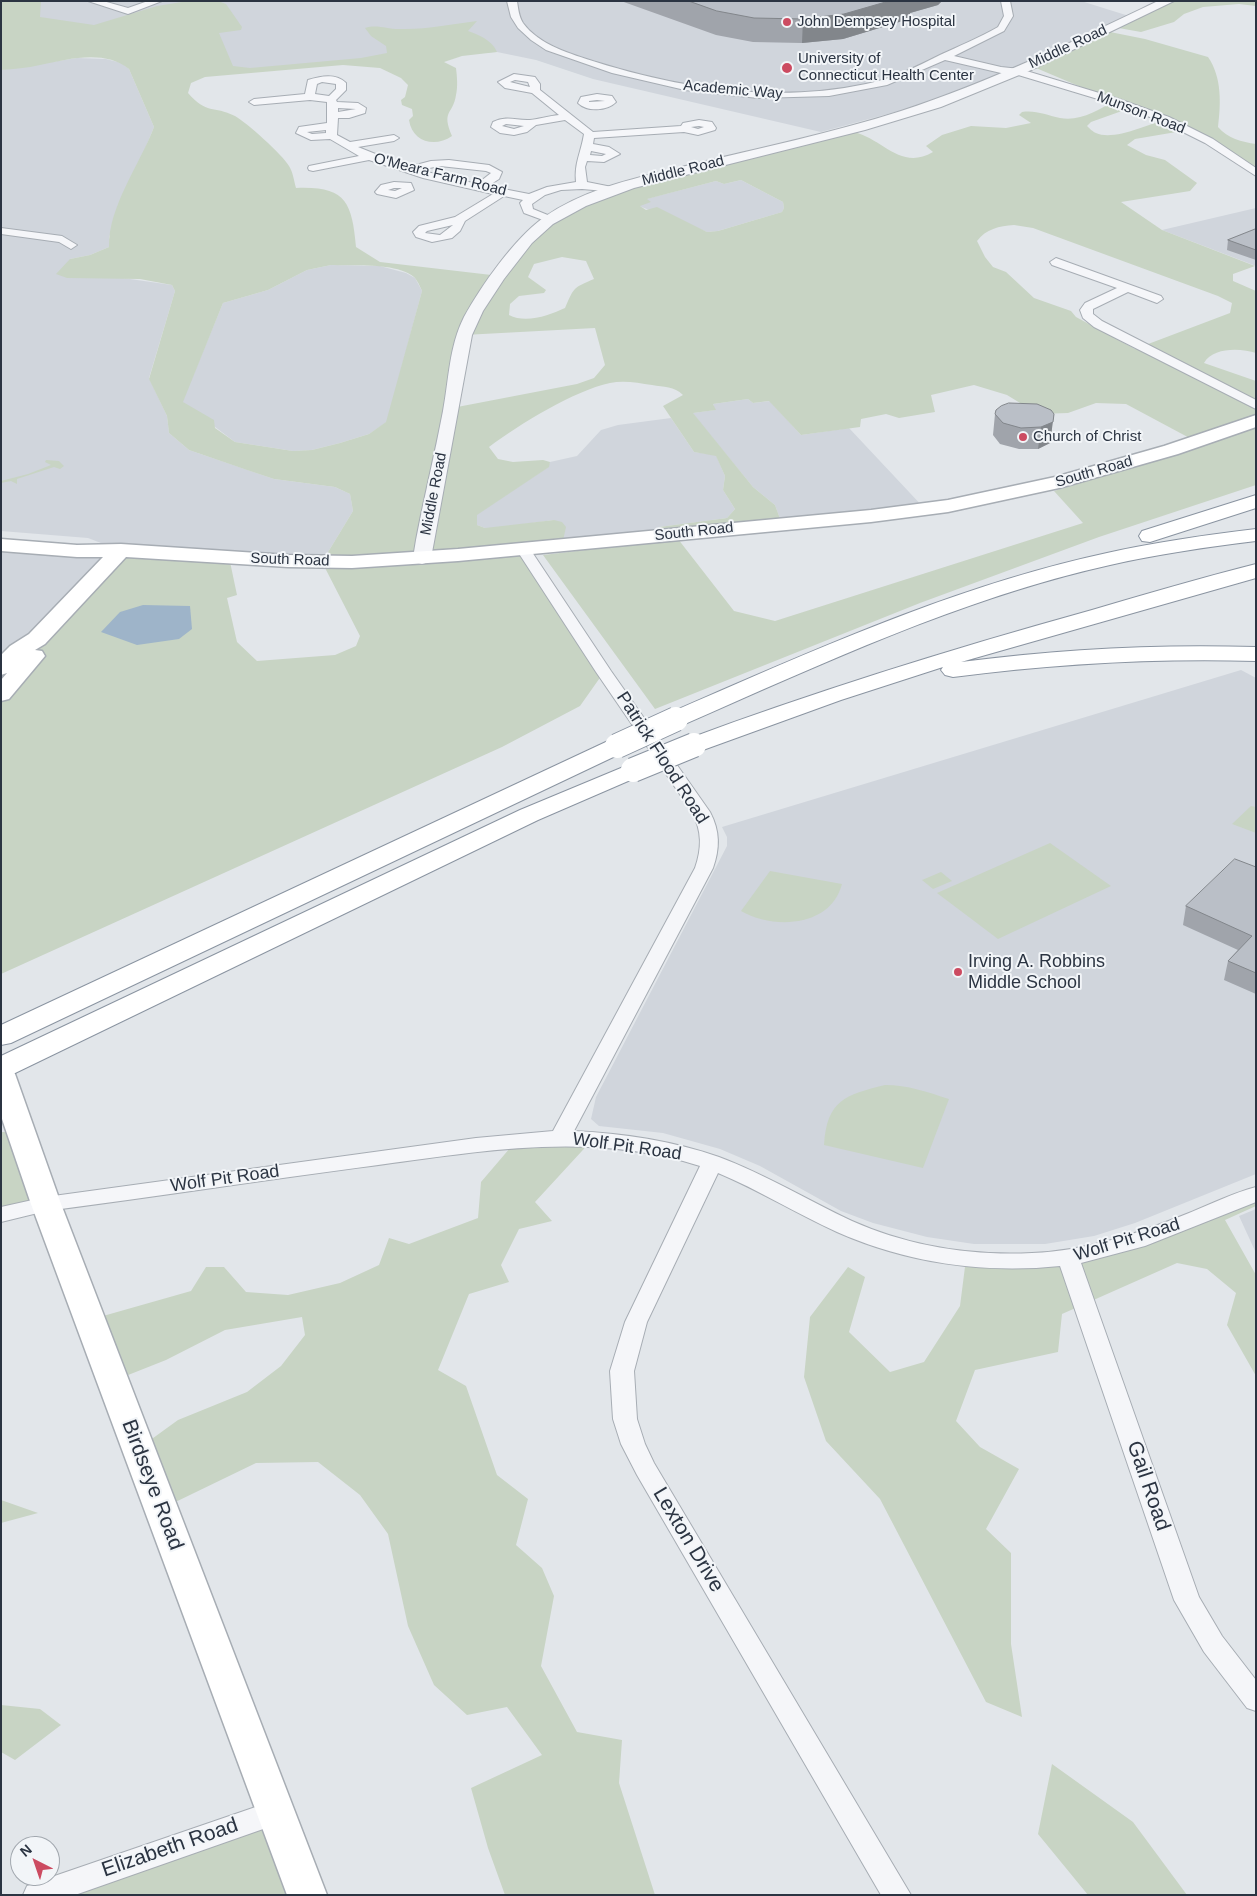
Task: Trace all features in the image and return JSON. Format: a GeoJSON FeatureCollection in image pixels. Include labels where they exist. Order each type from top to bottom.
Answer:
{"type":"FeatureCollection","features":[{"type":"Feature","properties":{"kind":"highway"},"geometry":{"type":"LineString","coordinates":[[1,1036],[676,719],[862,641],[1060,570],[1103,552],[1256,501]]}},
{"type":"Feature","properties":{"kind":"highway"},"geometry":{"type":"LineString","coordinates":[[1060,570],[1164,547],[1256,535]]}},
{"type":"Feature","properties":{"kind":"highway"},"geometry":{"type":"LineString","coordinates":[[1,1068],[529,815],[694,745],[891,675],[968,651],[1256,571]]}},
{"type":"Feature","properties":{"kind":"highway"},"geometry":{"type":"LineString","coordinates":[[834,695],[941,671],[1020,662],[1129,654],[1256,654]]}},
{"type":"Feature","properties":{"kind":"main road","name":"South Road"},"geometry":{"type":"LineString","coordinates":[[1,544],[77,551],[120,550],[322,562],[422,558],[871,516],[948,506],[1021,492],[1098,472],[1206,439],[1256,421]]}},
{"type":"Feature","properties":{"kind":"main road","name":"South Road"},"geometry":{"type":"LineString","coordinates":[[1,531],[88,538],[120,550]]}},
{"type":"Feature","properties":{"kind":"main road"},"geometry":{"type":"LineString","coordinates":[[1,668],[18,651],[37,640],[120,550]]}},
{"type":"Feature","properties":{"kind":"main road"},"geometry":{"type":"LineString","coordinates":[[1,694],[27,667],[38,651],[37,640]]}},
{"type":"Feature","properties":{"kind":"main road","name":"Birdseye Road"},"geometry":{"type":"LineString","coordinates":[[1,1074],[46,1204],[307,1895]]}},
{"type":"Feature","properties":{"kind":"street"},"geometry":{"type":"LineString","coordinates":[[92,1],[128,11],[158,1]]}},
{"type":"Feature","properties":{"kind":"street","name":"Academic Way"},"geometry":{"type":"LineString","coordinates":[[512,1],[520,25],[534,39],[552,49],[636,77],[703,89],[790,95],[853,90],[893,80],[989,36],[1004,27],[1009,16],[1005,1]]}},
{"type":"Feature","properties":{"kind":"street","name":"Middle Road"},"geometry":{"type":"LineString","coordinates":[[422,558],[431,504],[452,408],[457,366],[464,334],[489,290],[530,237],[551,220],[576,205],[612,190],[913,111],[967,92],[1168,1]]}},
{"type":"Feature","properties":{"kind":"street","name":"Munson Road"},"geometry":{"type":"LineString","coordinates":[[954,52],[1008,65],[1016,71]]}},
{"type":"Feature","properties":{"kind":"street","name":"Munson Road"},"geometry":{"type":"LineString","coordinates":[[944,57],[1001,70],[1016,71],[1115,101],[1165,120],[1209,141],[1256,173]]}},
{"type":"Feature","properties":{"kind":"street"},"geometry":{"type":"LineString","coordinates":[[254,102],[310,97],[332,116],[341,90],[341,83],[330,79],[312,82],[310,97]]}},
{"type":"Feature","properties":{"kind":"street"},"geometry":{"type":"LineString","coordinates":[[535,91],[589,135],[684,128]]}},
{"type":"Feature","properties":{"kind":"street"},"geometry":{"type":"LineString","coordinates":[[557,108],[584,103]]}},
{"type":"Feature","properties":{"kind":"street","name":"O'Meara Farm Road"},"geometry":{"type":"LineString","coordinates":[[332,116],[346,146],[369,157],[428,175],[531,198]]}},
{"type":"Feature","properties":{"kind":"street"},"geometry":{"type":"LineString","coordinates":[[528,123],[568,116]]}},
{"type":"Feature","properties":{"kind":"street"},"geometry":{"type":"LineString","coordinates":[[582,185],[580,167],[589,135]]}},
{"type":"Feature","properties":{"kind":"street"},"geometry":{"type":"LineString","coordinates":[[346,146],[394,138]]}},
{"type":"Feature","properties":{"kind":"street"},"geometry":{"type":"LineString","coordinates":[[583,158],[604,159],[615,154],[605,149],[587,147]]}},
{"type":"Feature","properties":{"kind":"street"},"geometry":{"type":"LineString","coordinates":[[313,168],[369,157]]}},
{"type":"Feature","properties":{"kind":"street"},"geometry":{"type":"LineString","coordinates":[[410,170],[426,163],[438,162],[489,168],[496,172],[495,177],[480,187]]}},
{"type":"Feature","properties":{"kind":"street"},"geometry":{"type":"LineString","coordinates":[[407,185],[428,175]]}},
{"type":"Feature","properties":{"kind":"street","name":"O'Meara Farm Road"},"geometry":{"type":"LineString","coordinates":[[551,220],[530,214],[526,203],[531,198],[550,189],[582,185],[612,190]]}},
{"type":"Feature","properties":{"kind":"street"},"geometry":{"type":"LineString","coordinates":[[459,220],[503,192]]}},
{"type":"Feature","properties":{"kind":"street"},"geometry":{"type":"LineString","coordinates":[[1,231],[62,239],[71,245],[58,246],[1,238]]}},
{"type":"Feature","properties":{"kind":"street"},"geometry":{"type":"LineString","coordinates":[[1056,262],[1157,299]]}},
{"type":"Feature","properties":{"kind":"street"},"geometry":{"type":"LineString","coordinates":[[1127,288],[1089,306],[1086,310],[1087,315],[1098,324],[1256,405]]}},
{"type":"Feature","properties":{"kind":"street","name":"Patrick Flood Road"},"geometry":{"type":"LineString","coordinates":[[524,549],[604,672],[701,812],[707,822],[711,845],[704,868],[560,1138]]}},
{"type":"Feature","properties":{"kind":"street","name":"Wolf Pit Road"},"geometry":{"type":"LineString","coordinates":[[1,1215],[46,1204],[358,1160],[478,1145],[560,1138],[617,1142],[657,1148],[712,1163],[847,1227],[902,1247],[935,1255],[1001,1262],[1068,1258],[1132,1242],[1256,1194]]}},
{"type":"Feature","properties":{"kind":"street","name":"Lexton Drive"},"geometry":{"type":"LineString","coordinates":[[712,1163],[636,1322],[622,1371],[625,1419],[645,1468],[897,1895]]}},
{"type":"Feature","properties":{"kind":"street","name":"Gail Road"},"geometry":{"type":"LineString","coordinates":[[1068,1258],[1187,1600],[1213,1644],[1256,1700]]}},
{"type":"Feature","properties":{"kind":"street","name":"Elizabeth Road"},"geometry":{"type":"LineString","coordinates":[[37,1895],[276,1812]]}},
{"type":"Feature","properties":{"kind":"shaded area","name":"University of Connecticut Health Center"},"geometry":{"type":"Polygon","coordinates":[[[17,1],[1081,1],[1129,16],[1018,65],[999,76],[932,102],[821,132],[593,79],[536,60],[497,52],[214,72],[200,43],[1,61],[17,1]]]}},
{"type":"Feature","properties":{"kind":"shaded area"},"geometry":{"type":"Polygon","coordinates":[[[77,58],[106,59],[122,63],[129,69],[154,127],[109,237],[109,247],[90,255],[70,259],[123,278],[172,285],[175,291],[149,378],[167,416],[169,433],[189,450],[274,479],[335,487],[350,494],[353,511],[322,562],[121,550],[1,668],[1,545],[119,550],[88,538],[1,531],[1,70],[77,58]]]}},
{"type":"Feature","properties":{"kind":"shaded area"},"geometry":{"type":"Polygon","coordinates":[[[741,180],[783,202],[784,208],[782,212],[718,231],[707,232],[639,206],[646,199],[716,181],[724,184],[741,180]]]}},
{"type":"Feature","properties":{"kind":"shaded area"},"geometry":{"type":"Polygon","coordinates":[[[1256,208],[1256,266],[1162,230],[1256,208]]]}},
{"type":"Feature","properties":{"kind":"shaded area"},"geometry":{"type":"Polygon","coordinates":[[[331,265],[380,266],[406,273],[415,278],[422,291],[387,422],[369,434],[340,443],[312,450],[293,451],[235,442],[182,402],[223,303],[268,290],[307,270],[331,265]]]}},
{"type":"Feature","properties":{"kind":"shaded area"},"geometry":{"type":"Polygon","coordinates":[[[748,399],[753,403],[770,401],[801,435],[849,428],[925,509],[782,524],[775,505],[753,487],[692,413],[715,410],[713,404],[748,399]]]}},
{"type":"Feature","properties":{"kind":"shaded area"},"geometry":{"type":"Polygon","coordinates":[[[671,418],[694,452],[716,455],[725,476],[723,490],[735,509],[727,518],[659,527],[663,535],[562,545],[554,520],[495,528],[485,528],[477,525],[477,514],[548,467],[550,462],[577,456],[601,430],[618,425],[671,418]]]}},
{"type":"Feature","properties":{"kind":"shaded area","name":"Irving A. Robbins Middle School"},"geometry":{"type":"Polygon","coordinates":[[[1241,670],[1256,678],[1256,1174],[1135,1223],[1094,1236],[1045,1244],[974,1244],[927,1237],[873,1223],[841,1211],[760,1166],[720,1149],[663,1133],[599,1126],[591,1119],[596,1097],[727,846],[727,837],[722,827],[1241,670]]]}},
{"type":"Feature","properties":{"kind":"shaded area"},"geometry":{"type":"Polygon","coordinates":[[[1256,1209],[1256,1253],[1239,1216],[1256,1209]]]}},
{"type":"Feature","properties":{"kind":"green space"},"geometry":{"type":"Polygon","coordinates":[[[1,1],[41,1],[40,17],[94,25],[157,6],[188,1],[218,1],[226,4],[242,27],[241,30],[219,33],[233,66],[250,68],[361,58],[387,53],[386,46],[371,36],[365,28],[369,27],[419,29],[477,21],[468,31],[489,41],[497,52],[462,56],[444,62],[456,68],[457,89],[455,101],[448,117],[452,136],[439,142],[425,141],[415,133],[409,120],[413,116],[412,109],[402,105],[401,100],[405,97],[408,85],[401,78],[380,68],[343,65],[205,77],[191,83],[188,93],[205,107],[235,116],[255,132],[289,166],[296,188],[325,190],[343,200],[352,218],[356,247],[380,262],[500,276],[530,237],[593,197],[854,132],[892,152],[911,158],[922,157],[933,152],[926,146],[942,135],[971,126],[1006,128],[1031,123],[1019,115],[1022,112],[1036,112],[1067,119],[1081,117],[1114,101],[1029,65],[1105,31],[1145,39],[1208,57],[1213,65],[1218,82],[1220,109],[1218,127],[1235,139],[1256,144],[1256,173],[1188,130],[1135,139],[1127,145],[1146,155],[1165,160],[1197,183],[1190,191],[1121,202],[1162,230],[1255,266],[1233,274],[1233,281],[1256,291],[1256,353],[1243,350],[1220,351],[1208,358],[1204,363],[1256,381],[1256,421],[1197,442],[1126,404],[1096,403],[1068,413],[1038,414],[1007,395],[974,385],[931,395],[935,412],[899,418],[886,414],[861,419],[860,427],[801,435],[769,401],[753,403],[748,399],[713,404],[716,410],[693,413],[753,487],[775,505],[782,524],[663,535],[659,527],[727,518],[735,509],[723,490],[725,476],[716,456],[694,452],[663,406],[683,395],[669,387],[626,382],[610,383],[580,393],[547,409],[489,447],[498,459],[513,462],[543,460],[550,462],[549,467],[477,515],[477,525],[485,528],[554,520],[562,522],[566,527],[562,545],[524,549],[604,672],[580,706],[502,747],[1,974],[1,694],[38,651],[37,639],[121,550],[229,557],[237,595],[227,598],[237,642],[257,661],[335,655],[356,646],[360,636],[322,562],[353,511],[350,494],[335,487],[274,479],[189,450],[169,433],[167,416],[149,379],[175,291],[172,285],[140,279],[67,278],[56,274],[70,259],[90,255],[109,247],[110,232],[119,201],[154,127],[129,69],[109,59],[86,57],[1,70],[1,1]],[[1133,107],[1091,122],[1087,126],[1094,132],[1111,135],[1121,134],[1164,120],[1133,107]],[[741,180],[724,184],[716,181],[647,199],[651,202],[640,206],[646,210],[657,207],[707,232],[718,231],[782,212],[784,208],[783,202],[741,180]],[[1014,225],[1003,226],[989,231],[977,241],[985,257],[993,267],[1006,272],[1034,298],[1071,311],[1076,317],[1135,349],[1230,313],[1232,303],[1218,296],[1033,228],[1014,225]],[[562,257],[534,264],[528,277],[546,290],[544,293],[519,296],[510,304],[509,315],[516,318],[538,318],[565,308],[575,289],[594,279],[586,261],[562,257]],[[331,265],[307,270],[268,290],[223,303],[183,402],[214,420],[215,428],[235,442],[293,451],[312,450],[369,434],[386,422],[422,291],[414,277],[406,272],[386,267],[331,265]],[[595,328],[464,335],[452,408],[577,384],[594,378],[605,365],[595,328]]]}},
{"type":"Feature","properties":{"kind":"green space"},"geometry":{"type":"Polygon","coordinates":[[[1168,1],[1256,1],[1256,6],[1239,4],[1203,7],[1184,14],[1174,22],[1141,32],[1113,27],[1168,1]]]}},
{"type":"Feature","properties":{"kind":"green space"},"geometry":{"type":"Polygon","coordinates":[[[1256,426],[1256,485],[1099,537],[920,603],[655,709],[543,555],[678,539],[734,611],[775,621],[1083,523],[1054,491],[1195,448],[1256,426]]]}},
{"type":"Feature","properties":{"kind":"green space"},"geometry":{"type":"Polygon","coordinates":[[[46,460],[59,461],[64,466],[60,469],[54,467],[17,479],[17,484],[11,481],[1,483],[1,481],[28,474],[51,465],[45,462],[46,460]]]}},
{"type":"Feature","properties":{"kind":"green space"},"geometry":{"type":"Polygon","coordinates":[[[1251,806],[1256,807],[1256,833],[1232,824],[1251,806]]]}},
{"type":"Feature","properties":{"kind":"green space"},"geometry":{"type":"Polygon","coordinates":[[[1050,843],[1111,886],[998,939],[937,893],[1050,843]]]}},
{"type":"Feature","properties":{"kind":"green space"},"geometry":{"type":"Polygon","coordinates":[[[770,871],[842,884],[836,898],[826,909],[800,921],[769,921],[741,911],[770,871]]]}},
{"type":"Feature","properties":{"kind":"green space"},"geometry":{"type":"Polygon","coordinates":[[[941,872],[952,881],[933,889],[922,880],[941,872]]]}},
{"type":"Feature","properties":{"kind":"green space"},"geometry":{"type":"Polygon","coordinates":[[[885,1085],[925,1091],[949,1099],[923,1168],[824,1145],[829,1118],[841,1102],[859,1092],[885,1085]]]}},
{"type":"Feature","properties":{"kind":"green space"},"geometry":{"type":"Polygon","coordinates":[[[1,1132],[20,1132],[46,1204],[1,1215],[1,1132]]]}},
{"type":"Feature","properties":{"kind":"green space"},"geometry":{"type":"Polygon","coordinates":[[[593,1139],[535,1202],[552,1221],[519,1229],[501,1265],[509,1282],[469,1294],[438,1370],[466,1386],[497,1475],[528,1499],[516,1545],[542,1568],[554,1596],[541,1666],[577,1732],[622,1740],[619,1783],[655,1895],[505,1895],[488,1848],[471,1788],[542,1755],[507,1707],[467,1715],[434,1685],[408,1626],[388,1534],[360,1495],[318,1462],[256,1463],[161,1509],[138,1449],[178,1420],[247,1392],[281,1366],[305,1335],[302,1317],[225,1330],[166,1360],[113,1381],[89,1320],[191,1291],[206,1267],[224,1267],[246,1292],[288,1295],[340,1283],[379,1265],[389,1238],[409,1244],[478,1218],[481,1182],[516,1141],[593,1139]]]}},
{"type":"Feature","properties":{"kind":"green space"},"geometry":{"type":"Polygon","coordinates":[[[1256,1194],[1256,1206],[1225,1220],[1256,1275],[1256,1376],[1227,1325],[1236,1293],[1207,1269],[1177,1263],[1062,1314],[1058,1352],[975,1370],[956,1421],[980,1447],[1019,1469],[986,1529],[1011,1553],[1011,1644],[1022,1717],[986,1702],[880,1499],[826,1441],[804,1377],[810,1317],[848,1267],[865,1277],[849,1332],[890,1372],[924,1362],[960,1306],[966,1259],[1068,1258],[1256,1194]]]}},
{"type":"Feature","properties":{"kind":"green space"},"geometry":{"type":"Polygon","coordinates":[[[1,1500],[38,1513],[1,1523],[1,1500]]]}},
{"type":"Feature","properties":{"kind":"green space"},"geometry":{"type":"Polygon","coordinates":[[[1,1705],[40,1709],[61,1725],[15,1760],[1,1752],[1,1705]]]}},
{"type":"Feature","properties":{"kind":"green space"},"geometry":{"type":"Polygon","coordinates":[[[1052,1764],[1133,1822],[1187,1895],[1088,1895],[1038,1834],[1052,1764]]]}},
{"type":"Feature","properties":{"kind":"green space"},"geometry":{"type":"Polygon","coordinates":[[[276,1812],[307,1895],[37,1895],[276,1812]]]}},
{"type":"Feature","properties":{"kind":"water"},"geometry":{"type":"Polygon","coordinates":[[[143,605],[190,606],[192,629],[179,639],[137,645],[101,632],[120,612],[143,605]]]}},
{"type":"Feature","properties":{"kind":"building"},"geometry":{"type":"Polygon","coordinates":[[[689,1],[889,1],[844,14],[803,19],[754,18],[717,11],[689,1]]]}},
{"type":"Feature","properties":{"kind":"building"},"geometry":{"type":"Polygon","coordinates":[[[1256,229],[1256,250],[1228,240],[1256,229]]]}},
{"type":"Feature","properties":{"kind":"building"},"geometry":{"type":"Polygon","coordinates":[[[1009,403],[1037,404],[1051,410],[1054,414],[1053,422],[1041,427],[1021,428],[1003,423],[995,414],[996,410],[1009,403]]]}},
{"type":"Feature","properties":{"kind":"building"},"geometry":{"type":"Polygon","coordinates":[[[1235,859],[1256,867],[1256,973],[1228,961],[1252,936],[1186,906],[1235,859]]]}},
{"type":"Feature","properties":{"kind":"place","name":"John Dempsey Hospital"},"geometry":{"type":"Point","coordinates":[787,22]}},
{"type":"Feature","properties":{"kind":"place","name":"University of Connecticut Health Center"},"geometry":{"type":"Point","coordinates":[787,68]}},
{"type":"Feature","properties":{"kind":"place","name":"Church of Christ"},"geometry":{"type":"Point","coordinates":[1023,437]}},
{"type":"Feature","properties":{"kind":"place","name":"Irving A. Robbins Middle School"},"geometry":{"type":"Point","coordinates":[958,972]}}]}
